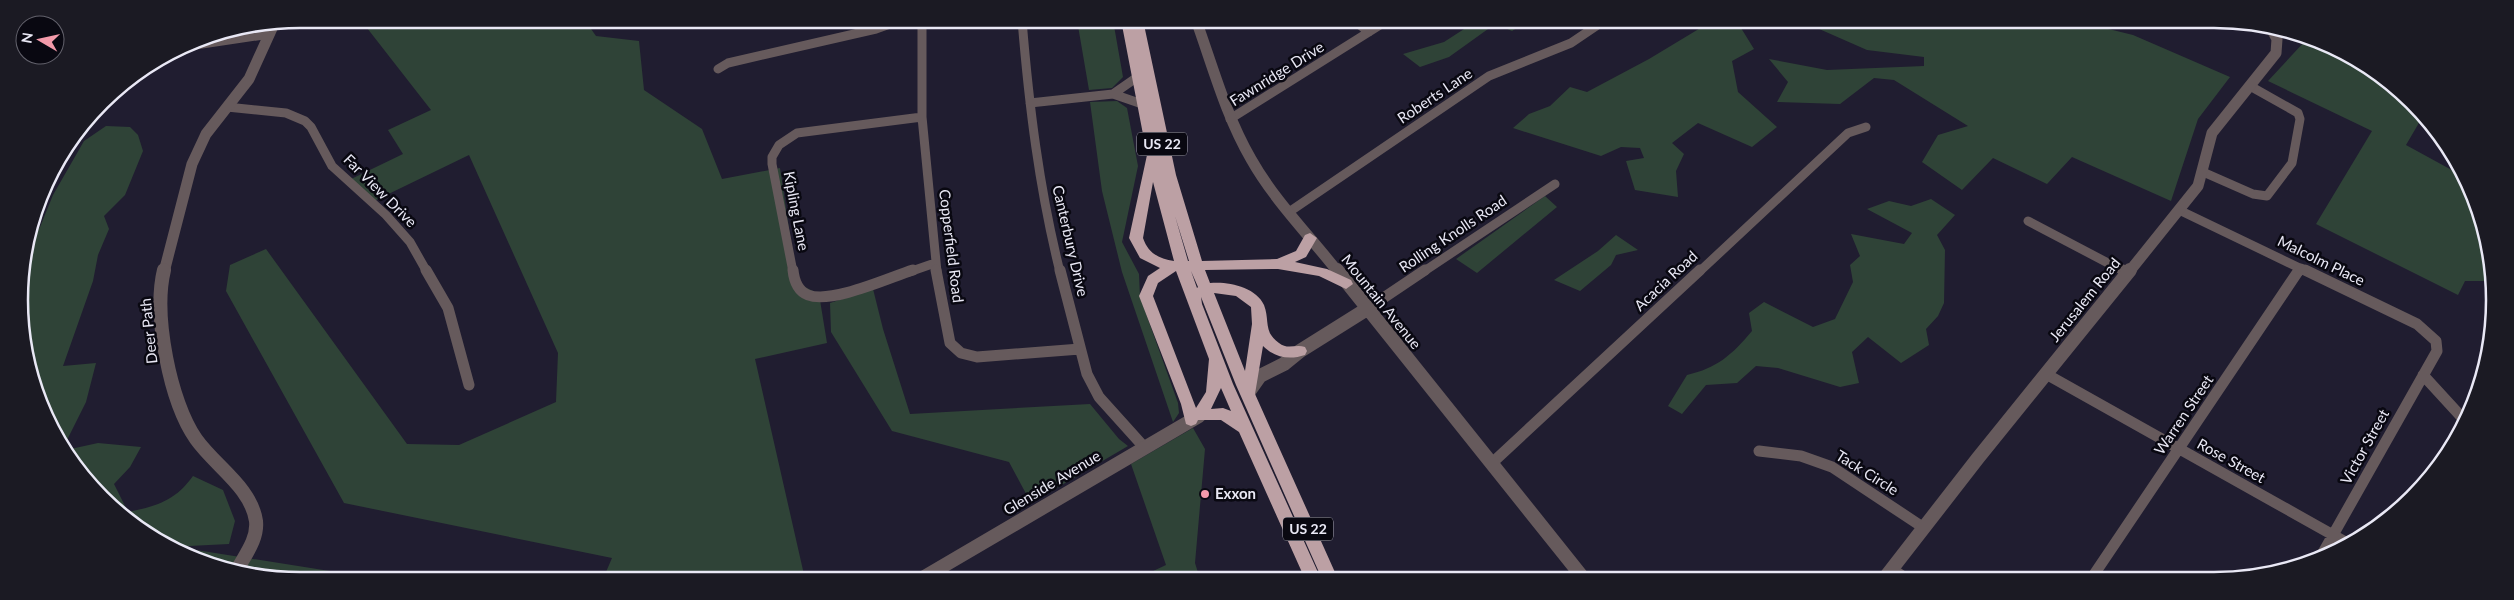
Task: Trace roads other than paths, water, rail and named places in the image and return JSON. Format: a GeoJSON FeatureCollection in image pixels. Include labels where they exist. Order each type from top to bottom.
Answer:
{"type":"FeatureCollection","features":[{"type":"Feature","properties":{"kind":"highway","name":"US 22"},"geometry":{"type":"LineString","coordinates":[[1127,27],[1152,155],[1178,266],[1196,303],[1247,429],[1310,572]]}},
{"type":"Feature","properties":{"kind":"highway","name":"US 22"},"geometry":{"type":"LineString","coordinates":[[1138,27],[1169,175],[1196,265],[1248,394],[1327,572]]}},
{"type":"Feature","properties":{"kind":"highway"},"geometry":{"type":"LineString","coordinates":[[1152,155],[1136,238],[1138,247],[1146,256],[1160,264],[1178,266],[1278,264],[1322,272],[1346,284]]}},
{"type":"Feature","properties":{"kind":"highway"},"geometry":{"type":"LineString","coordinates":[[1278,264],[1301,254],[1310,238]]}},
{"type":"Feature","properties":{"kind":"highway"},"geometry":{"type":"LineString","coordinates":[[1178,266],[1150,284],[1146,296],[1188,404],[1196,418]]}},
{"type":"Feature","properties":{"kind":"highway"},"geometry":{"type":"LineString","coordinates":[[1196,303],[1199,294],[1206,290],[1220,288],[1243,293],[1256,304],[1259,324],[1267,343],[1288,353],[1300,351]]}},
{"type":"Feature","properties":{"kind":"highway"},"geometry":{"type":"LineString","coordinates":[[1248,394],[1259,324]]}},
{"type":"Feature","properties":{"kind":"highway"},"geometry":{"type":"LineString","coordinates":[[1196,418],[1213,392],[1217,358]]}},
{"type":"Feature","properties":{"kind":"highway"},"geometry":{"type":"LineString","coordinates":[[1196,418],[1223,414],[1247,429]]}},
{"type":"Feature","properties":{"kind":"street"},"geometry":{"type":"LineString","coordinates":[[718,69],[728,62],[882,27]]}},
{"type":"Feature","properties":{"kind":"street","name":"Copperfield Road"},"geometry":{"type":"LineString","coordinates":[[922,27],[922,117],[935,263],[950,344],[961,353],[986,358],[1080,349]]}},
{"type":"Feature","properties":{"kind":"street","name":"Canterbury Drive"},"geometry":{"type":"LineString","coordinates":[[1023,27],[1030,103],[1047,220],[1087,374],[1099,397],[1144,447]]}},
{"type":"Feature","properties":{"kind":"street","name":"Mountain Avenue"},"geometry":{"type":"LineString","coordinates":[[1198,27],[1230,119],[1247,154],[1289,212],[1346,284],[1578,572]]}},
{"type":"Feature","properties":{"kind":"street"},"geometry":{"type":"LineString","coordinates":[[1362,27],[1369,32]]}},
{"type":"Feature","properties":{"kind":"street","name":"Fawnridge Drive"},"geometry":{"type":"LineString","coordinates":[[1230,119],[1377,27]]}},
{"type":"Feature","properties":{"kind":"street","name":"Roberts Lane"},"geometry":{"type":"LineString","coordinates":[[1289,212],[1489,76],[1552,52],[1571,43],[1595,27]]}},
{"type":"Feature","properties":{"kind":"street"},"geometry":{"type":"LineString","coordinates":[[223,39],[271,29]]}},
{"type":"Feature","properties":{"kind":"street","name":"Deer Path"},"geometry":{"type":"LineString","coordinates":[[240,565],[254,539],[256,523],[253,509],[247,497],[196,439],[176,401],[165,346],[160,301],[162,279],[192,164],[206,134],[249,79],[272,29]]}},
{"type":"Feature","properties":{"kind":"street","name":"Jerusalem Road"},"geometry":{"type":"LineString","coordinates":[[1890,572],[2198,186],[2212,133],[2276,53],[2276,40],[2274,34]]}},
{"type":"Feature","properties":{"kind":"street"},"geometry":{"type":"LineString","coordinates":[[1113,94],[1136,78]]}},
{"type":"Feature","properties":{"kind":"street"},"geometry":{"type":"LineString","coordinates":[[2203,172],[2253,194],[2267,196],[2292,163],[2300,119],[2298,113],[2250,86]]}},
{"type":"Feature","properties":{"kind":"street"},"geometry":{"type":"LineString","coordinates":[[1030,103],[1113,94],[1142,104]]}},
{"type":"Feature","properties":{"kind":"street","name":"Far View Drive"},"geometry":{"type":"LineString","coordinates":[[227,107],[286,113],[304,121],[311,127],[332,166],[386,215],[410,242],[448,308],[469,385]]}},
{"type":"Feature","properties":{"kind":"street","name":"Kipling Lane"},"geometry":{"type":"LineString","coordinates":[[922,117],[797,133],[779,145],[772,157],[772,164],[795,283],[802,291],[815,297],[839,295],[935,263]]}},
{"type":"Feature","properties":{"kind":"street","name":"Acacia Road"},"geometry":{"type":"LineString","coordinates":[[1491,464],[1848,133],[1866,127]]}},
{"type":"Feature","properties":{"kind":"street","name":"Rolling Knolls Road"},"geometry":{"type":"LineString","coordinates":[[1367,309],[1555,184]]}},
{"type":"Feature","properties":{"kind":"street","name":"Malcolm Place"},"geometry":{"type":"LineString","coordinates":[[2179,210],[2426,330],[2436,341],[2437,350]]}},
{"type":"Feature","properties":{"kind":"street"},"geometry":{"type":"LineString","coordinates":[[2028,221],[2128,273]]}},
{"type":"Feature","properties":{"kind":"street","name":"Warren Street"},"geometry":{"type":"LineString","coordinates":[[2097,572],[2301,268]]}},
{"type":"Feature","properties":{"kind":"street"},"geometry":{"type":"LineString","coordinates":[[1248,394],[1260,376],[1284,364],[1300,351],[1367,309]]}},
{"type":"Feature","properties":{"kind":"street","name":"Victor Street"},"geometry":{"type":"LineString","coordinates":[[2325,549],[2437,350]]}},
{"type":"Feature","properties":{"kind":"street","name":"Rose Street"},"geometry":{"type":"LineString","coordinates":[[2046,374],[2342,540]]}},
{"type":"Feature","properties":{"kind":"street"},"geometry":{"type":"LineString","coordinates":[[2423,375],[2460,416]]}},
{"type":"Feature","properties":{"kind":"street","name":"Glenside Avenue"},"geometry":{"type":"LineString","coordinates":[[933,572],[1196,418]]}},
{"type":"Feature","properties":{"kind":"street","name":"Tack Circle"},"geometry":{"type":"LineString","coordinates":[[1759,451],[1801,456],[1832,467],[1924,528]]}},
{"type":"Feature","properties":{"kind":"place","name":"Exxon"},"geometry":{"type":"Point","coordinates":[1205,494]}}]}
